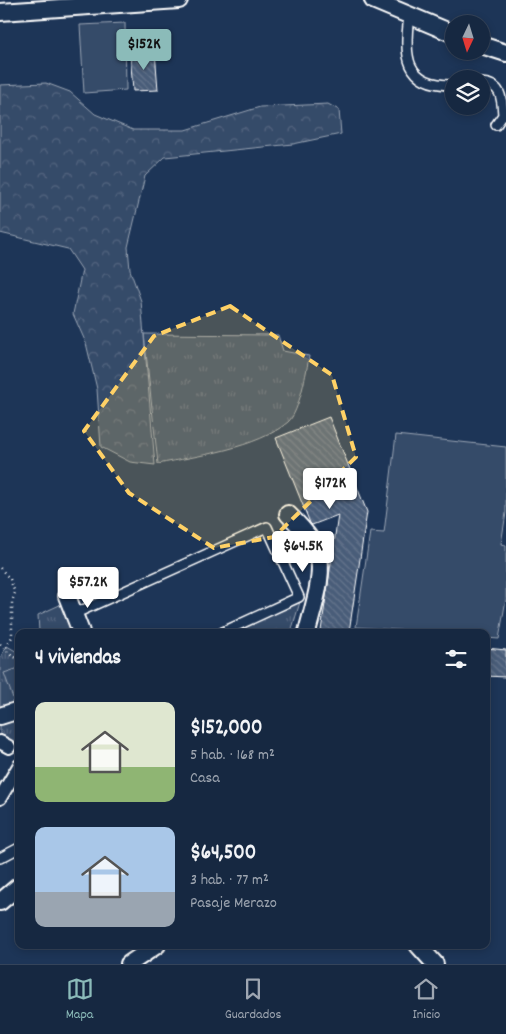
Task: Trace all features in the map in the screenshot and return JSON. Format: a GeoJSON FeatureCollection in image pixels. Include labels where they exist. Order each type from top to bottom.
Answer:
{"type":"FeatureCollection","features":[{"type":"Feature","properties":{"kind":"street"},"geometry":{"type":"LineString","coordinates":[[0,12],[179,0]]}},
{"type":"Feature","properties":{"kind":"street"},"geometry":{"type":"LineString","coordinates":[[373,0],[445,30]]}},
{"type":"Feature","properties":{"kind":"street"},"geometry":{"type":"LineString","coordinates":[[490,48],[506,53]]}},
{"type":"Feature","properties":{"kind":"street"},"geometry":{"type":"LineString","coordinates":[[288,514],[307,535],[318,553],[320,570],[308,629]]}},
{"type":"Feature","properties":{"kind":"street"},"geometry":{"type":"LineString","coordinates":[[67,596],[80,629]]}},
{"type":"Feature","properties":{"kind":"street"},"geometry":{"type":"LineString","coordinates":[[0,716],[15,711]]}},
{"type":"Feature","properties":{"kind":"street"},"geometry":{"type":"LineString","coordinates":[[0,798],[15,773]]}},
{"type":"Feature","properties":{"kind":"street"},"geometry":{"type":"LineString","coordinates":[[0,902],[15,889]]}},
{"type":"Feature","properties":{"kind":"street"},"geometry":{"type":"LineString","coordinates":[[129,964],[151,949]]}},
{"type":"Feature","properties":{"kind":"street"},"geometry":{"type":"LineString","coordinates":[[422,949],[435,964]]}},
{"type":"Feature","properties":{"kind":"lane"},"geometry":{"type":"LineString","coordinates":[[409,16],[406,49],[413,71],[420,78],[445,84]]}},
{"type":"Feature","properties":{"kind":"lane"},"geometry":{"type":"LineString","coordinates":[[490,85],[496,86],[500,91],[503,115],[496,125]]}},
{"type":"Feature","properties":{"kind":"lane"},"geometry":{"type":"LineString","coordinates":[[74,614],[267,527],[299,597],[229,629]]}},
{"type":"Feature","properties":{"kind":"lane"},"geometry":{"type":"LineString","coordinates":[[0,858],[15,850]]}},
{"type":"Feature","properties":{"kind":"path"},"geometry":{"type":"LineString","coordinates":[[0,568],[10,579],[15,593],[12,602],[12,637],[5,649]]}},
{"type":"Feature","properties":{"kind":"path"},"geometry":{"type":"LineString","coordinates":[[0,644],[15,657]]}},
{"type":"Feature","properties":{"kind":"highlighted area"},"geometry":{"type":"Polygon","coordinates":[[[230,306],[332,375],[356,457],[274,537],[214,548],[129,493],[84,431],[154,336],[230,306]]]}},
{"type":"Feature","properties":{"kind":"green space"},"geometry":{"type":"Polygon","coordinates":[[[125,23],[126,90],[84,93],[80,25],[125,23]]]}},
{"type":"Feature","properties":{"kind":"green space"},"geometry":{"type":"Polygon","coordinates":[[[46,83],[70,92],[95,114],[133,130],[185,130],[260,107],[328,104],[339,110],[341,134],[293,144],[165,157],[145,176],[128,247],[130,270],[141,301],[155,465],[130,462],[101,447],[97,389],[86,343],[73,314],[82,270],[68,249],[0,233],[0,85],[46,83]]]}},
{"type":"Feature","properties":{"kind":"green space"},"geometry":{"type":"Polygon","coordinates":[[[144,334],[278,335],[283,351],[309,356],[296,410],[288,422],[275,431],[244,445],[158,464],[144,334]]]}},
{"type":"Feature","properties":{"kind":"green space"},"geometry":{"type":"Polygon","coordinates":[[[396,435],[506,447],[506,513],[501,544],[506,545],[506,599],[499,639],[490,638],[490,629],[384,629],[356,627],[370,532],[384,533],[396,435]]]}},
{"type":"Feature","properties":{"kind":"green space"},"geometry":{"type":"Polygon","coordinates":[[[300,602],[292,629],[241,629],[300,602]]]}},
{"type":"Feature","properties":{"kind":"green space"},"geometry":{"type":"Polygon","coordinates":[[[64,603],[74,629],[39,629],[38,615],[64,603]]]}},
{"type":"Feature","properties":{"kind":"green space"},"geometry":{"type":"Polygon","coordinates":[[[7,646],[15,651],[15,708],[0,714],[0,658],[7,646]]]}},
{"type":"Feature","properties":{"kind":"green space"},"geometry":{"type":"Polygon","coordinates":[[[15,669],[14,701],[4,673],[15,669]]]}},
{"type":"Feature","properties":{"kind":"green space"},"geometry":{"type":"Polygon","coordinates":[[[15,718],[15,751],[0,736],[0,722],[15,718]]]}},
{"type":"Feature","properties":{"kind":"building"},"geometry":{"type":"Polygon","coordinates":[[[155,51],[158,90],[133,91],[130,52],[155,51]]]}},
{"type":"Feature","properties":{"kind":"building"},"geometry":{"type":"Polygon","coordinates":[[[329,417],[367,512],[349,629],[321,629],[338,515],[312,525],[310,523],[276,438],[329,417]]]}},
{"type":"Feature","properties":{"kind":"building"},"geometry":{"type":"Polygon","coordinates":[[[490,648],[506,650],[506,677],[490,676],[490,648]]]}}]}
